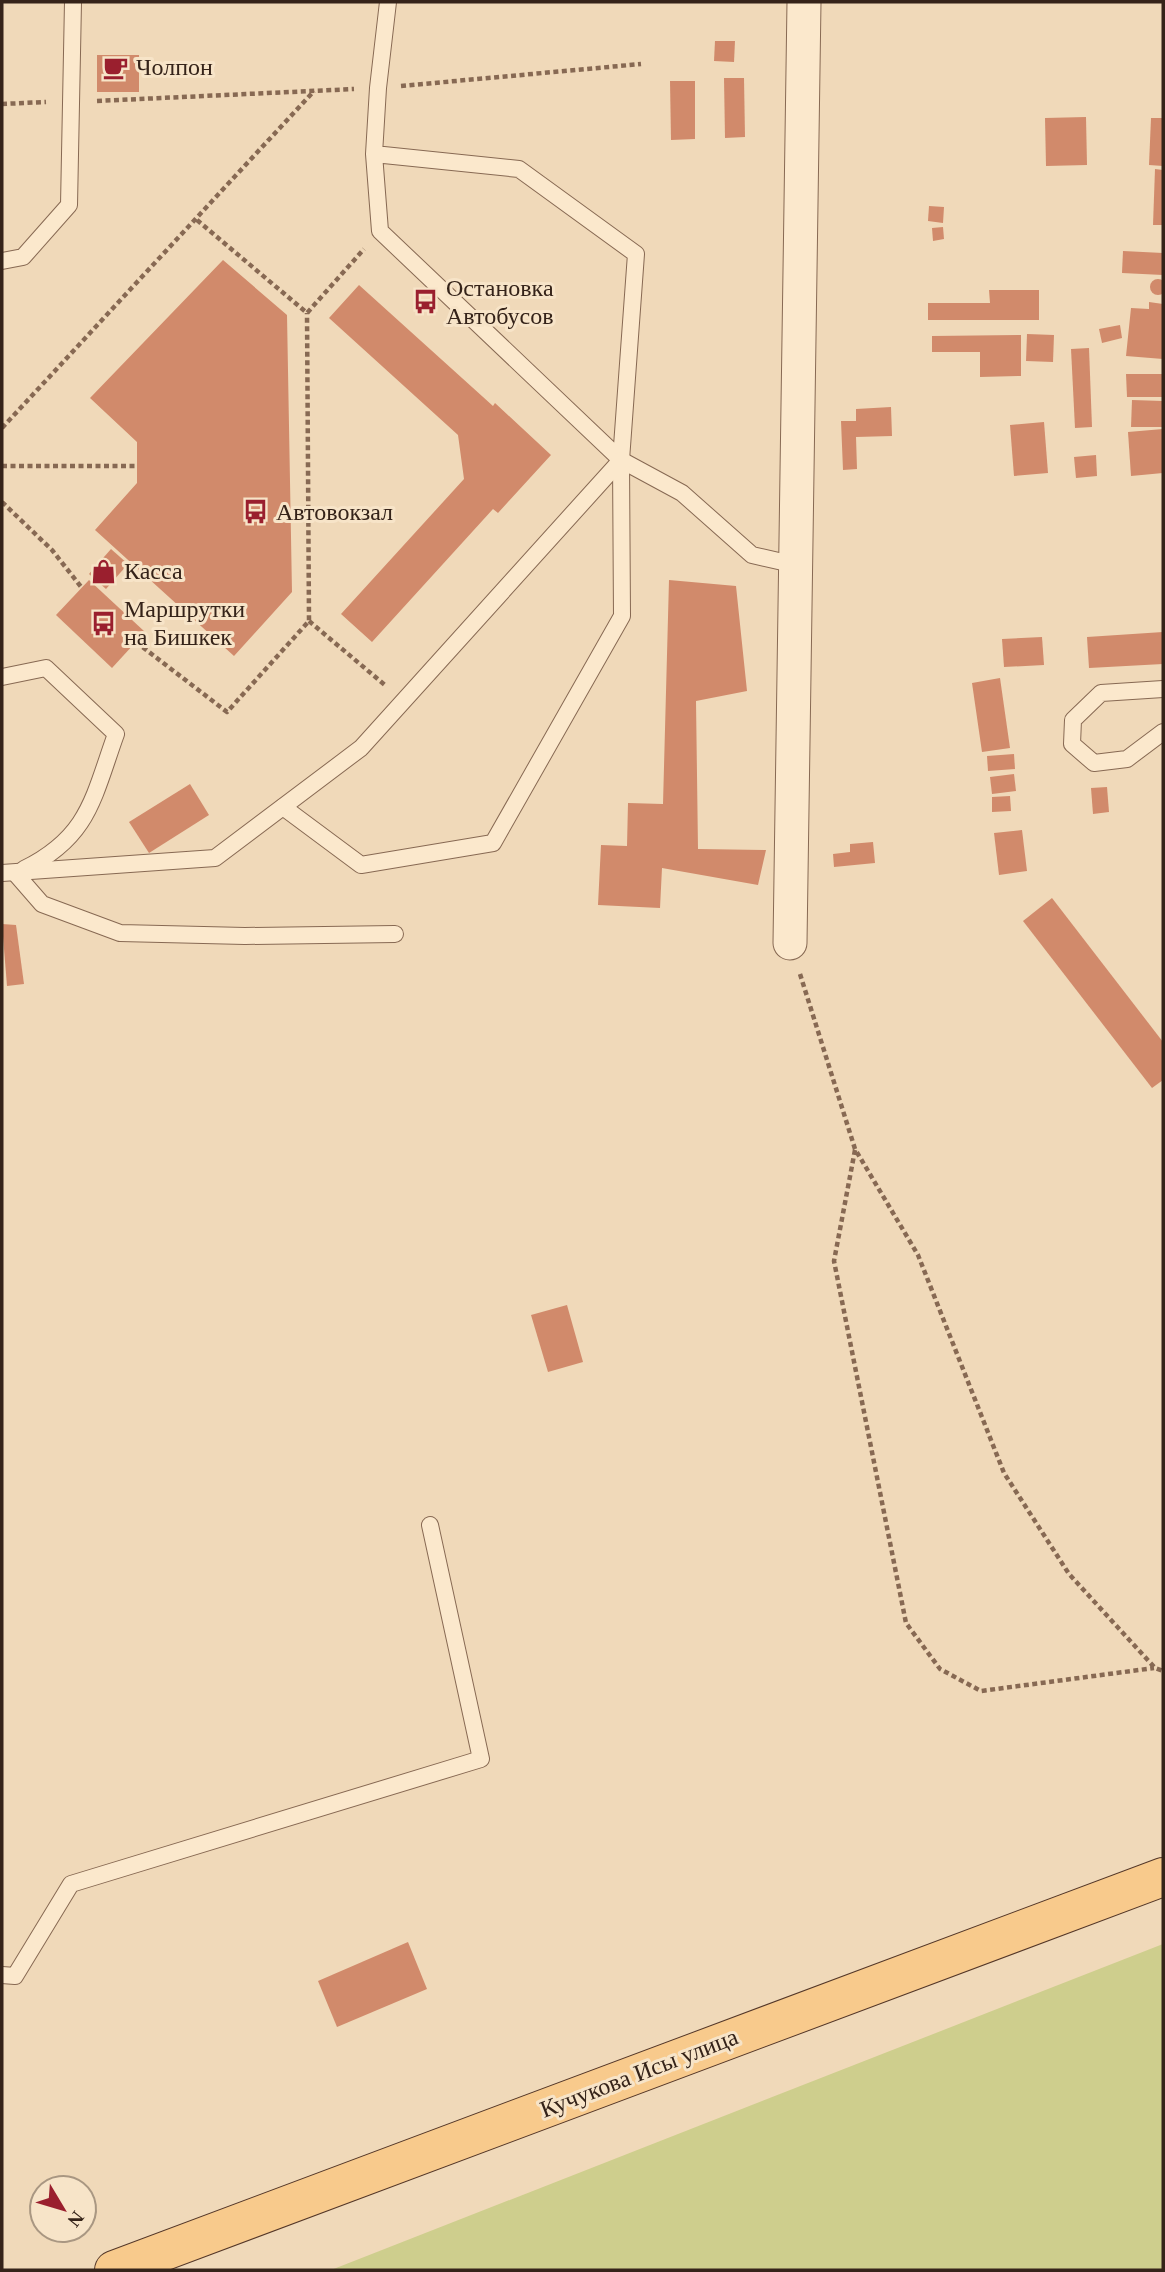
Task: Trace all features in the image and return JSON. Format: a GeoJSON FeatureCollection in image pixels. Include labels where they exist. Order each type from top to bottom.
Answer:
{"type":"FeatureCollection","features":[{"type":"Feature","properties":{"kind":"main road","name":"Кучукова Исы улица"},"geometry":{"type":"LineString","coordinates":[[114,2270],[1163,1877]]}},
{"type":"Feature","properties":{"kind":"street"},"geometry":{"type":"LineString","coordinates":[[790,943],[804,2]]}},
{"type":"Feature","properties":{"kind":"lane"},"geometry":{"type":"LineString","coordinates":[[2,261],[23,257],[69,205],[73,2]]}},
{"type":"Feature","properties":{"kind":"lane"},"geometry":{"type":"LineString","coordinates":[[388,2],[377,88],[374,154],[380,231],[621,460],[682,493],[752,555],[796,565]]}},
{"type":"Feature","properties":{"kind":"lane"},"geometry":{"type":"LineString","coordinates":[[283,807],[360,865],[493,843],[622,616],[621,460],[636,254],[519,169],[374,154]]}},
{"type":"Feature","properties":{"kind":"lane"},"geometry":{"type":"LineString","coordinates":[[9,873],[215,858],[361,748],[621,460]]}},
{"type":"Feature","properties":{"kind":"lane"},"geometry":{"type":"LineString","coordinates":[[2,677],[46,668],[116,734],[89,811],[77,831],[52,855],[9,873]]}},
{"type":"Feature","properties":{"kind":"lane"},"geometry":{"type":"LineString","coordinates":[[1163,689],[1101,693],[1073,720],[1072,744],[1094,763],[1105,762],[1127,759],[1163,732]]}},
{"type":"Feature","properties":{"kind":"lane"},"geometry":{"type":"LineString","coordinates":[[9,873],[42,905],[120,933],[245,936],[395,934]]}},
{"type":"Feature","properties":{"kind":"lane"},"geometry":{"type":"LineString","coordinates":[[2,1975],[15,1976],[71,1884],[481,1759],[430,1525]]}},
{"type":"Feature","properties":{"kind":"path"},"geometry":{"type":"LineString","coordinates":[[2,104],[377,88],[641,64]]}},
{"type":"Feature","properties":{"kind":"path"},"geometry":{"type":"LineString","coordinates":[[2,428],[314,91]]}},
{"type":"Feature","properties":{"kind":"path"},"geometry":{"type":"LineString","coordinates":[[197,220],[307,313]]}},
{"type":"Feature","properties":{"kind":"path"},"geometry":{"type":"LineString","coordinates":[[136,642],[227,712],[309,621],[307,313],[380,231]]}},
{"type":"Feature","properties":{"kind":"path"},"geometry":{"type":"LineString","coordinates":[[2,466],[137,467]]}},
{"type":"Feature","properties":{"kind":"path"},"geometry":{"type":"LineString","coordinates":[[2,502],[52,550],[82,588]]}},
{"type":"Feature","properties":{"kind":"path"},"geometry":{"type":"LineString","coordinates":[[309,621],[403,700]]}},
{"type":"Feature","properties":{"kind":"path"},"geometry":{"type":"LineString","coordinates":[[790,943],[855,1149],[918,1255],[1004,1473],[1069,1574],[1155,1668],[1163,1671]]}},
{"type":"Feature","properties":{"kind":"path"},"geometry":{"type":"LineString","coordinates":[[855,1149],[834,1261],[906,1623],[940,1669],[981,1691],[1155,1668]]}},
{"type":"Feature","properties":{"kind":"green space"},"geometry":{"type":"Polygon","coordinates":[[[1163,1944],[1163,2270],[331,2270],[1163,1944]]]}},
{"type":"Feature","properties":{"kind":"building"},"geometry":{"type":"Polygon","coordinates":[[[715,41],[735,41],[734,62],[714,61],[715,41]]]}},
{"type":"Feature","properties":{"kind":"building"},"geometry":{"type":"Polygon","coordinates":[[[97,55],[139,55],[139,92],[97,92],[97,55]]]}},
{"type":"Feature","properties":{"kind":"building"},"geometry":{"type":"Polygon","coordinates":[[[724,78],[744,78],[745,137],[725,138],[724,78]]]}},
{"type":"Feature","properties":{"kind":"building"},"geometry":{"type":"Polygon","coordinates":[[[670,81],[695,81],[695,139],[671,140],[670,81]]]}},
{"type":"Feature","properties":{"kind":"building"},"geometry":{"type":"Polygon","coordinates":[[[1086,117],[1087,165],[1046,166],[1045,118],[1086,117]]]}},
{"type":"Feature","properties":{"kind":"building"},"geometry":{"type":"Polygon","coordinates":[[[1151,118],[1163,118],[1163,166],[1149,165],[1151,118]]]}},
{"type":"Feature","properties":{"kind":"building"},"geometry":{"type":"Polygon","coordinates":[[[1155,169],[1163,170],[1163,225],[1153,225],[1155,169]]]}},
{"type":"Feature","properties":{"kind":"building"},"geometry":{"type":"Polygon","coordinates":[[[929,206],[944,207],[943,223],[928,221],[929,206]]]}},
{"type":"Feature","properties":{"kind":"building"},"geometry":{"type":"Polygon","coordinates":[[[943,227],[944,239],[933,241],[932,228],[943,227]]]}},
{"type":"Feature","properties":{"kind":"building"},"geometry":{"type":"Polygon","coordinates":[[[1123,251],[1163,253],[1163,275],[1122,273],[1123,251]]]}},
{"type":"Feature","properties":{"kind":"building"},"geometry":{"type":"Polygon","coordinates":[[[223,260],[287,315],[292,592],[234,656],[95,530],[137,483],[137,442],[90,398],[223,260]]]}},
{"type":"Feature","properties":{"kind":"building"},"geometry":{"type":"Polygon","coordinates":[[[1158,279],[1166,287],[1158,295],[1150,287],[1158,279]]]}},
{"type":"Feature","properties":{"kind":"building"},"geometry":{"type":"Polygon","coordinates":[[[359,285],[551,455],[498,513],[493,509],[372,642],[341,614],[464,479],[458,435],[329,318],[359,285]]]}},
{"type":"Feature","properties":{"kind":"building"},"geometry":{"type":"Polygon","coordinates":[[[989,290],[1039,290],[1039,320],[928,320],[928,303],[990,303],[989,290]]]}},
{"type":"Feature","properties":{"kind":"building"},"geometry":{"type":"Polygon","coordinates":[[[1149,302],[1163,304],[1163,359],[1126,356],[1131,308],[1149,309],[1149,302]]]}},
{"type":"Feature","properties":{"kind":"building"},"geometry":{"type":"Polygon","coordinates":[[[1120,325],[1122,338],[1102,343],[1099,329],[1120,325]]]}},
{"type":"Feature","properties":{"kind":"building"},"geometry":{"type":"Polygon","coordinates":[[[1027,334],[1054,335],[1053,362],[1026,361],[1027,334]]]}},
{"type":"Feature","properties":{"kind":"building"},"geometry":{"type":"Polygon","coordinates":[[[1021,335],[1021,376],[980,377],[980,352],[932,352],[932,336],[1021,335]]]}},
{"type":"Feature","properties":{"kind":"building"},"geometry":{"type":"Polygon","coordinates":[[[1089,348],[1092,427],[1075,428],[1071,349],[1089,348]]]}},
{"type":"Feature","properties":{"kind":"building"},"geometry":{"type":"Polygon","coordinates":[[[1126,374],[1163,374],[1163,397],[1127,397],[1126,374]]]}},
{"type":"Feature","properties":{"kind":"building"},"geometry":{"type":"Polygon","coordinates":[[[1132,400],[1163,401],[1163,427],[1131,427],[1132,400]]]}},
{"type":"Feature","properties":{"kind":"building"},"geometry":{"type":"Polygon","coordinates":[[[891,407],[892,436],[856,437],[857,469],[843,470],[841,421],[856,421],[856,409],[891,407]]]}},
{"type":"Feature","properties":{"kind":"building"},"geometry":{"type":"Polygon","coordinates":[[[1044,422],[1048,473],[1014,476],[1010,425],[1044,422]]]}},
{"type":"Feature","properties":{"kind":"building"},"geometry":{"type":"Polygon","coordinates":[[[1163,429],[1163,473],[1131,476],[1128,432],[1163,429]]]}},
{"type":"Feature","properties":{"kind":"building"},"geometry":{"type":"Polygon","coordinates":[[[1096,455],[1097,476],[1076,478],[1074,457],[1096,455]]]}},
{"type":"Feature","properties":{"kind":"building"},"geometry":{"type":"Polygon","coordinates":[[[111,549],[128,564],[106,589],[89,574],[111,549]]]}},
{"type":"Feature","properties":{"kind":"building"},"geometry":{"type":"Polygon","coordinates":[[[89,580],[145,632],[112,668],[56,615],[89,580]]]}},
{"type":"Feature","properties":{"kind":"building"},"geometry":{"type":"Polygon","coordinates":[[[669,580],[736,586],[747,691],[696,701],[698,849],[766,850],[758,885],[662,868],[660,908],[598,905],[601,845],[627,846],[628,803],[663,804],[669,580]]]}},
{"type":"Feature","properties":{"kind":"building"},"geometry":{"type":"Polygon","coordinates":[[[1163,632],[1163,664],[1089,668],[1087,637],[1163,632]]]}},
{"type":"Feature","properties":{"kind":"building"},"geometry":{"type":"Polygon","coordinates":[[[1042,637],[1044,665],[1004,667],[1002,639],[1042,637]]]}},
{"type":"Feature","properties":{"kind":"building"},"geometry":{"type":"Polygon","coordinates":[[[1000,678],[1010,748],[982,752],[972,683],[1000,678]]]}},
{"type":"Feature","properties":{"kind":"building"},"geometry":{"type":"Polygon","coordinates":[[[1014,754],[1015,769],[988,771],[987,756],[1014,754]]]}},
{"type":"Feature","properties":{"kind":"building"},"geometry":{"type":"Polygon","coordinates":[[[1014,774],[1016,791],[992,794],[990,777],[1014,774]]]}},
{"type":"Feature","properties":{"kind":"building"},"geometry":{"type":"Polygon","coordinates":[[[190,784],[209,815],[149,853],[129,822],[190,784]]]}},
{"type":"Feature","properties":{"kind":"building"},"geometry":{"type":"Polygon","coordinates":[[[1107,787],[1109,812],[1093,814],[1091,788],[1107,787]]]}},
{"type":"Feature","properties":{"kind":"building"},"geometry":{"type":"Polygon","coordinates":[[[1010,796],[1011,811],[992,812],[992,797],[1010,796]]]}},
{"type":"Feature","properties":{"kind":"building"},"geometry":{"type":"Polygon","coordinates":[[[1022,830],[1027,871],[999,875],[994,833],[1022,830]]]}},
{"type":"Feature","properties":{"kind":"building"},"geometry":{"type":"Polygon","coordinates":[[[873,842],[875,863],[834,867],[833,854],[850,852],[850,844],[873,842]]]}},
{"type":"Feature","properties":{"kind":"building"},"geometry":{"type":"Polygon","coordinates":[[[1052,898],[1163,1042],[1163,1080],[1152,1088],[1023,921],[1052,898]]]}},
{"type":"Feature","properties":{"kind":"building"},"geometry":{"type":"Polygon","coordinates":[[[2,924],[16,925],[24,984],[7,986],[2,924]]]}},
{"type":"Feature","properties":{"kind":"building"},"geometry":{"type":"Polygon","coordinates":[[[567,1305],[583,1362],[548,1372],[531,1315],[567,1305]]]}},
{"type":"Feature","properties":{"kind":"building"},"geometry":{"type":"Polygon","coordinates":[[[408,1942],[427,1989],[337,2027],[318,1981],[408,1942]]]}},
{"type":"Feature","properties":{"kind":"place","name":"Чолпон"},"geometry":{"type":"Point","coordinates":[116,67]}},
{"type":"Feature","properties":{"kind":"place","name":"Остановка Автобусов"},"geometry":{"type":"Point","coordinates":[426,302]}},
{"type":"Feature","properties":{"kind":"place","name":"Автовокзал"},"geometry":{"type":"Point","coordinates":[256,512]}},
{"type":"Feature","properties":{"kind":"place","name":"Касса"},"geometry":{"type":"Point","coordinates":[104,571]}},
{"type":"Feature","properties":{"kind":"place","name":"Маршрутки на Бишкек"},"geometry":{"type":"Point","coordinates":[104,623]}}]}
